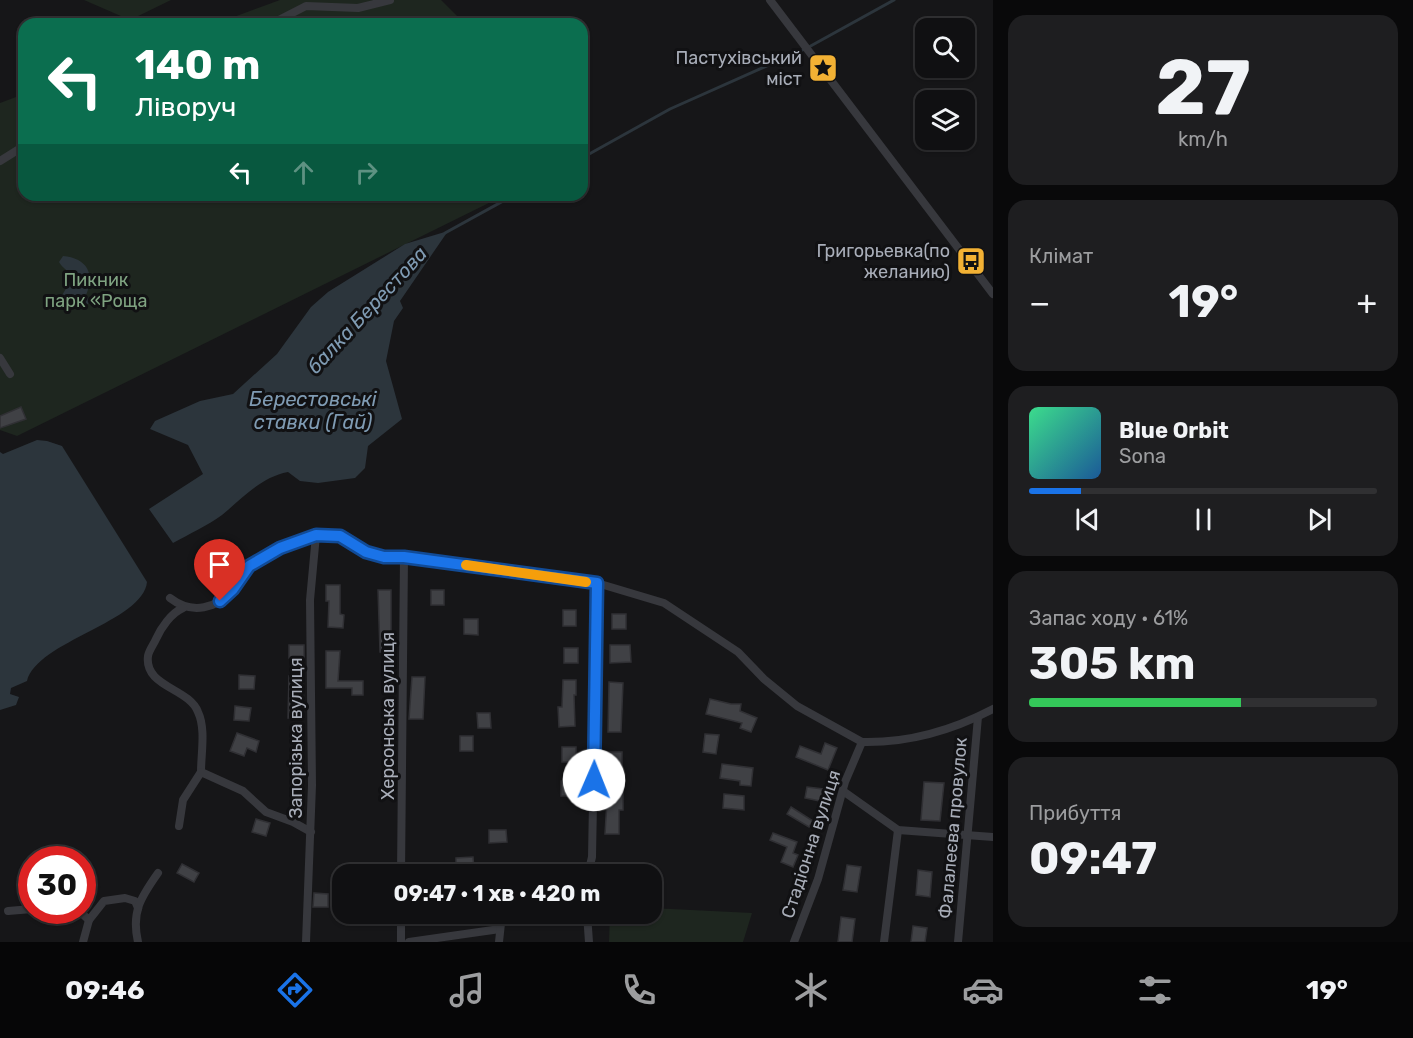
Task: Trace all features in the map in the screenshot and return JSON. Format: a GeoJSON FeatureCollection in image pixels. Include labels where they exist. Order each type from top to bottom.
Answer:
{"type":"FeatureCollection","features":[{"type":"Feature","properties":{"kind":"street"},"geometry":{"type":"LineString","coordinates":[[282,18],[306,6],[358,8],[390,0]]}},
{"type":"Feature","properties":{"kind":"street"},"geometry":{"type":"LineString","coordinates":[[771,0],[993,294]]}},
{"type":"Feature","properties":{"kind":"street"},"geometry":{"type":"LineString","coordinates":[[0,161],[18,150]]}},
{"type":"Feature","properties":{"kind":"street"},"geometry":{"type":"LineString","coordinates":[[0,358],[10,374]]}},
{"type":"Feature","properties":{"kind":"street"},"geometry":{"type":"LineString","coordinates":[[178,826],[183,800],[201,772],[201,725],[198,710],[150,671],[148,655],[159,632],[177,610],[197,609],[220,601],[233,589],[249,566],[280,548],[316,535],[340,536],[366,552],[384,557],[404,557],[597,583],[664,603],[738,651],[764,679],[797,706],[862,742],[910,740],[978,717],[993,709]]}},
{"type":"Feature","properties":{"kind":"street","name":"Запорізька вулиця"},"geometry":{"type":"LineString","coordinates":[[306,942],[311,832],[310,600],[316,535]]}},
{"type":"Feature","properties":{"kind":"street","name":"Херсонська вулиця"},"geometry":{"type":"LineString","coordinates":[[401,864],[404,557]]}},
{"type":"Feature","properties":{"kind":"street"},"geometry":{"type":"LineString","coordinates":[[590,864],[597,583]]}},
{"type":"Feature","properties":{"kind":"street"},"geometry":{"type":"LineString","coordinates":[[170,598],[183,608]]}},
{"type":"Feature","properties":{"kind":"street","name":"Фалалеєва провулок"},"geometry":{"type":"LineString","coordinates":[[958,942],[978,717]]}},
{"type":"Feature","properties":{"kind":"street","name":"Стадіонна вулиця"},"geometry":{"type":"LineString","coordinates":[[794,942],[818,879],[843,791],[862,742]]}},
{"type":"Feature","properties":{"kind":"street"},"geometry":{"type":"LineString","coordinates":[[201,772],[243,791],[266,812],[311,832]]}},
{"type":"Feature","properties":{"kind":"street"},"geometry":{"type":"LineString","coordinates":[[843,791],[898,830],[993,837]]}},
{"type":"Feature","properties":{"kind":"street"},"geometry":{"type":"LineString","coordinates":[[884,942],[898,830]]}},
{"type":"Feature","properties":{"kind":"street"},"geometry":{"type":"LineString","coordinates":[[138,942],[134,924],[138,908],[158,873]]}},
{"type":"Feature","properties":{"kind":"street"},"geometry":{"type":"LineString","coordinates":[[96,911],[104,901],[130,898],[138,908]]}},
{"type":"Feature","properties":{"kind":"street"},"geometry":{"type":"LineString","coordinates":[[8,911],[18,910]]}},
{"type":"Feature","properties":{"kind":"street"},"geometry":{"type":"LineString","coordinates":[[83,942],[88,924]]}},
{"type":"Feature","properties":{"kind":"street"},"geometry":{"type":"LineString","coordinates":[[401,924],[401,942]]}},
{"type":"Feature","properties":{"kind":"street"},"geometry":{"type":"LineString","coordinates":[[499,942],[501,924]]}},
{"type":"Feature","properties":{"kind":"street"},"geometry":{"type":"LineString","coordinates":[[588,924],[589,942]]}},
{"type":"Feature","properties":{"kind":"street"},"geometry":{"type":"LineString","coordinates":[[409,942],[500,929]]}},
{"type":"Feature","properties":{"kind":"green space"},"geometry":{"type":"Polygon","coordinates":[[[84,0],[171,0],[134,18],[125,18],[84,0]]]}},
{"type":"Feature","properties":{"kind":"green space"},"geometry":{"type":"Polygon","coordinates":[[[280,0],[441,0],[459,18],[231,18],[280,0]]]}},
{"type":"Feature","properties":{"kind":"green space","name":"Пикник парк «Роща"},"geometry":{"type":"Polygon","coordinates":[[[18,96],[18,201],[493,201],[17,436],[0,430],[0,103],[18,96]]]}},
{"type":"Feature","properties":{"kind":"green space"},"geometry":{"type":"Polygon","coordinates":[[[662,909],[752,913],[743,942],[609,942],[610,924],[662,924],[662,909]]]}},
{"type":"Feature","properties":{"kind":"water","name":"Берестовські ставки (Гай)"},"geometry":{"type":"Polygon","coordinates":[[[448,231],[400,301],[403,308],[394,321],[386,361],[402,419],[368,446],[365,468],[355,478],[318,483],[300,481],[288,472],[269,478],[222,515],[173,543],[149,509],[203,474],[188,445],[150,429],[155,421],[200,401],[233,394],[277,354],[311,307],[328,292],[405,244],[448,231]]]}},
{"type":"Feature","properties":{"kind":"water"},"geometry":{"type":"Polygon","coordinates":[[[63,256],[78,260],[87,268],[90,280],[86,295],[90,300],[88,304],[65,304],[61,297],[73,277],[59,262],[63,256]]]}},
{"type":"Feature","properties":{"kind":"water"},"geometry":{"type":"Polygon","coordinates":[[[37,440],[62,446],[147,582],[141,596],[128,609],[49,654],[35,667],[27,681],[11,688],[10,694],[19,697],[16,705],[0,710],[0,452],[3,454],[37,440]]]}},
{"type":"Feature","properties":{"kind":"building"},"geometry":{"type":"Polygon","coordinates":[[[21,407],[26,419],[0,428],[0,416],[21,407]]]}},
{"type":"Feature","properties":{"kind":"building"},"geometry":{"type":"Polygon","coordinates":[[[326,585],[340,585],[340,614],[344,615],[343,628],[328,627],[329,601],[326,601],[326,585]]]}},
{"type":"Feature","properties":{"kind":"building"},"geometry":{"type":"Polygon","coordinates":[[[378,590],[391,590],[391,652],[380,652],[378,590]]]}},
{"type":"Feature","properties":{"kind":"building"},"geometry":{"type":"Polygon","coordinates":[[[431,590],[444,590],[444,605],[431,605],[431,590]]]}},
{"type":"Feature","properties":{"kind":"building"},"geometry":{"type":"Polygon","coordinates":[[[563,610],[576,610],[576,626],[563,626],[563,610]]]}},
{"type":"Feature","properties":{"kind":"building"},"geometry":{"type":"Polygon","coordinates":[[[612,614],[626,614],[626,629],[612,629],[612,614]]]}},
{"type":"Feature","properties":{"kind":"building"},"geometry":{"type":"Polygon","coordinates":[[[464,619],[478,619],[478,635],[464,634],[464,619]]]}},
{"type":"Feature","properties":{"kind":"building"},"geometry":{"type":"Polygon","coordinates":[[[289,645],[304,645],[304,658],[289,658],[289,645]]]}},
{"type":"Feature","properties":{"kind":"building"},"geometry":{"type":"Polygon","coordinates":[[[610,645],[630,645],[631,662],[610,663],[610,645]]]}},
{"type":"Feature","properties":{"kind":"building"},"geometry":{"type":"Polygon","coordinates":[[[564,648],[578,648],[578,663],[564,663],[564,648]]]}},
{"type":"Feature","properties":{"kind":"building"},"geometry":{"type":"Polygon","coordinates":[[[326,651],[340,651],[338,681],[363,681],[363,695],[352,695],[352,688],[326,688],[326,651]]]}},
{"type":"Feature","properties":{"kind":"building"},"geometry":{"type":"Polygon","coordinates":[[[239,675],[255,676],[254,689],[239,689],[239,675]]]}},
{"type":"Feature","properties":{"kind":"building"},"geometry":{"type":"Polygon","coordinates":[[[289,676],[303,676],[304,718],[288,718],[289,676]]]}},
{"type":"Feature","properties":{"kind":"building"},"geometry":{"type":"Polygon","coordinates":[[[412,677],[425,677],[423,719],[409,719],[412,677]]]}},
{"type":"Feature","properties":{"kind":"building"},"geometry":{"type":"Polygon","coordinates":[[[563,680],[576,680],[575,726],[559,727],[558,707],[562,707],[563,680]]]}},
{"type":"Feature","properties":{"kind":"building"},"geometry":{"type":"Polygon","coordinates":[[[609,682],[623,683],[621,732],[608,732],[609,682]]]}},
{"type":"Feature","properties":{"kind":"building"},"geometry":{"type":"Polygon","coordinates":[[[710,699],[741,704],[740,711],[757,718],[751,732],[740,728],[742,723],[706,714],[710,699]]]}},
{"type":"Feature","properties":{"kind":"building"},"geometry":{"type":"Polygon","coordinates":[[[235,706],[251,708],[249,721],[234,720],[235,706]]]}},
{"type":"Feature","properties":{"kind":"building"},"geometry":{"type":"Polygon","coordinates":[[[477,713],[490,713],[491,728],[478,728],[477,713]]]}},
{"type":"Feature","properties":{"kind":"building"},"geometry":{"type":"Polygon","coordinates":[[[237,733],[259,741],[256,752],[247,748],[244,756],[230,751],[237,733]]]}},
{"type":"Feature","properties":{"kind":"building"},"geometry":{"type":"Polygon","coordinates":[[[705,734],[719,735],[716,754],[703,752],[705,734]]]}},
{"type":"Feature","properties":{"kind":"building"},"geometry":{"type":"Polygon","coordinates":[[[460,736],[473,736],[473,751],[460,751],[460,736]]]}},
{"type":"Feature","properties":{"kind":"building"},"geometry":{"type":"Polygon","coordinates":[[[825,743],[837,748],[828,770],[796,757],[800,746],[821,754],[825,743]]]}},
{"type":"Feature","properties":{"kind":"building"},"geometry":{"type":"Polygon","coordinates":[[[562,747],[576,747],[576,762],[562,762],[562,747]]]}},
{"type":"Feature","properties":{"kind":"building"},"geometry":{"type":"Polygon","coordinates":[[[608,752],[622,752],[622,767],[608,767],[608,752]]]}},
{"type":"Feature","properties":{"kind":"building"},"geometry":{"type":"Polygon","coordinates":[[[722,764],[753,768],[751,786],[740,785],[740,781],[720,778],[722,764]]]}},
{"type":"Feature","properties":{"kind":"building"},"geometry":{"type":"Polygon","coordinates":[[[561,781],[575,781],[575,796],[561,796],[561,781]]]}},
{"type":"Feature","properties":{"kind":"building"},"geometry":{"type":"Polygon","coordinates":[[[924,782],[944,783],[940,821],[921,820],[924,782]]]}},
{"type":"Feature","properties":{"kind":"building"},"geometry":{"type":"Polygon","coordinates":[[[608,784],[623,785],[623,810],[619,810],[619,834],[605,834],[608,784]]]}},
{"type":"Feature","properties":{"kind":"building"},"geometry":{"type":"Polygon","coordinates":[[[807,787],[823,789],[820,801],[805,798],[807,787]]]}},
{"type":"Feature","properties":{"kind":"building"},"geometry":{"type":"Polygon","coordinates":[[[724,794],[744,796],[744,810],[723,808],[724,794]]]}},
{"type":"Feature","properties":{"kind":"building"},"geometry":{"type":"Polygon","coordinates":[[[791,807],[813,821],[809,827],[787,814],[791,807]]]}},
{"type":"Feature","properties":{"kind":"building"},"geometry":{"type":"Polygon","coordinates":[[[256,819],[270,823],[266,836],[252,832],[256,819]]]}},
{"type":"Feature","properties":{"kind":"building"},"geometry":{"type":"Polygon","coordinates":[[[489,830],[506,830],[507,842],[489,843],[489,830]]]}},
{"type":"Feature","properties":{"kind":"building"},"geometry":{"type":"Polygon","coordinates":[[[773,833],[797,842],[793,853],[798,855],[793,867],[781,862],[787,847],[770,840],[773,833]]]}},
{"type":"Feature","properties":{"kind":"building"},"geometry":{"type":"Polygon","coordinates":[[[473,857],[474,864],[456,864],[456,858],[473,857]]]}},
{"type":"Feature","properties":{"kind":"building"},"geometry":{"type":"Polygon","coordinates":[[[182,864],[199,873],[194,882],[177,873],[182,864]]]}},
{"type":"Feature","properties":{"kind":"building"},"geometry":{"type":"Polygon","coordinates":[[[847,865],[861,867],[857,892],[843,890],[847,865]]]}},
{"type":"Feature","properties":{"kind":"building"},"geometry":{"type":"Polygon","coordinates":[[[918,870],[932,872],[930,897],[916,895],[918,870]]]}},
{"type":"Feature","properties":{"kind":"building"},"geometry":{"type":"Polygon","coordinates":[[[314,893],[328,894],[328,907],[313,907],[314,893]]]}},
{"type":"Feature","properties":{"kind":"building"},"geometry":{"type":"Polygon","coordinates":[[[841,917],[855,919],[852,942],[838,942],[841,917]]]}},
{"type":"Feature","properties":{"kind":"building"},"geometry":{"type":"Polygon","coordinates":[[[913,926],[927,928],[925,942],[911,942],[913,926]]]}},
{"type":"Feature","properties":{"kind":"waterway","name":"балка Берестова"},"geometry":{"type":"LineString","coordinates":[[588,155],[670,109],[807,48],[894,0]]}},
{"type":"Feature","properties":{"kind":"waterway","name":"балка Берестова"},"geometry":{"type":"LineString","coordinates":[[445,233],[503,201]]}},
{"type":"Feature","properties":{"kind":"slow traffic"},"geometry":{"type":"LineString","coordinates":[[466,565],[586,582]]}},
{"type":"Feature","properties":{"kind":"place","name":"Пастухівський міст"},"geometry":{"type":"Point","coordinates":[823,68]}},
{"type":"Feature","properties":{"kind":"place","name":"Григорьевка(по желанию)"},"geometry":{"type":"Point","coordinates":[971,261]}},
{"type":"Feature","properties":{"kind":"route"},"geometry":{"type":"LineString","coordinates":[[220,601],[233,589],[249,566],[280,548],[316,535],[328,534],[340,536],[366,552],[384,557],[404,557],[597,583],[594,780]]}}]}
